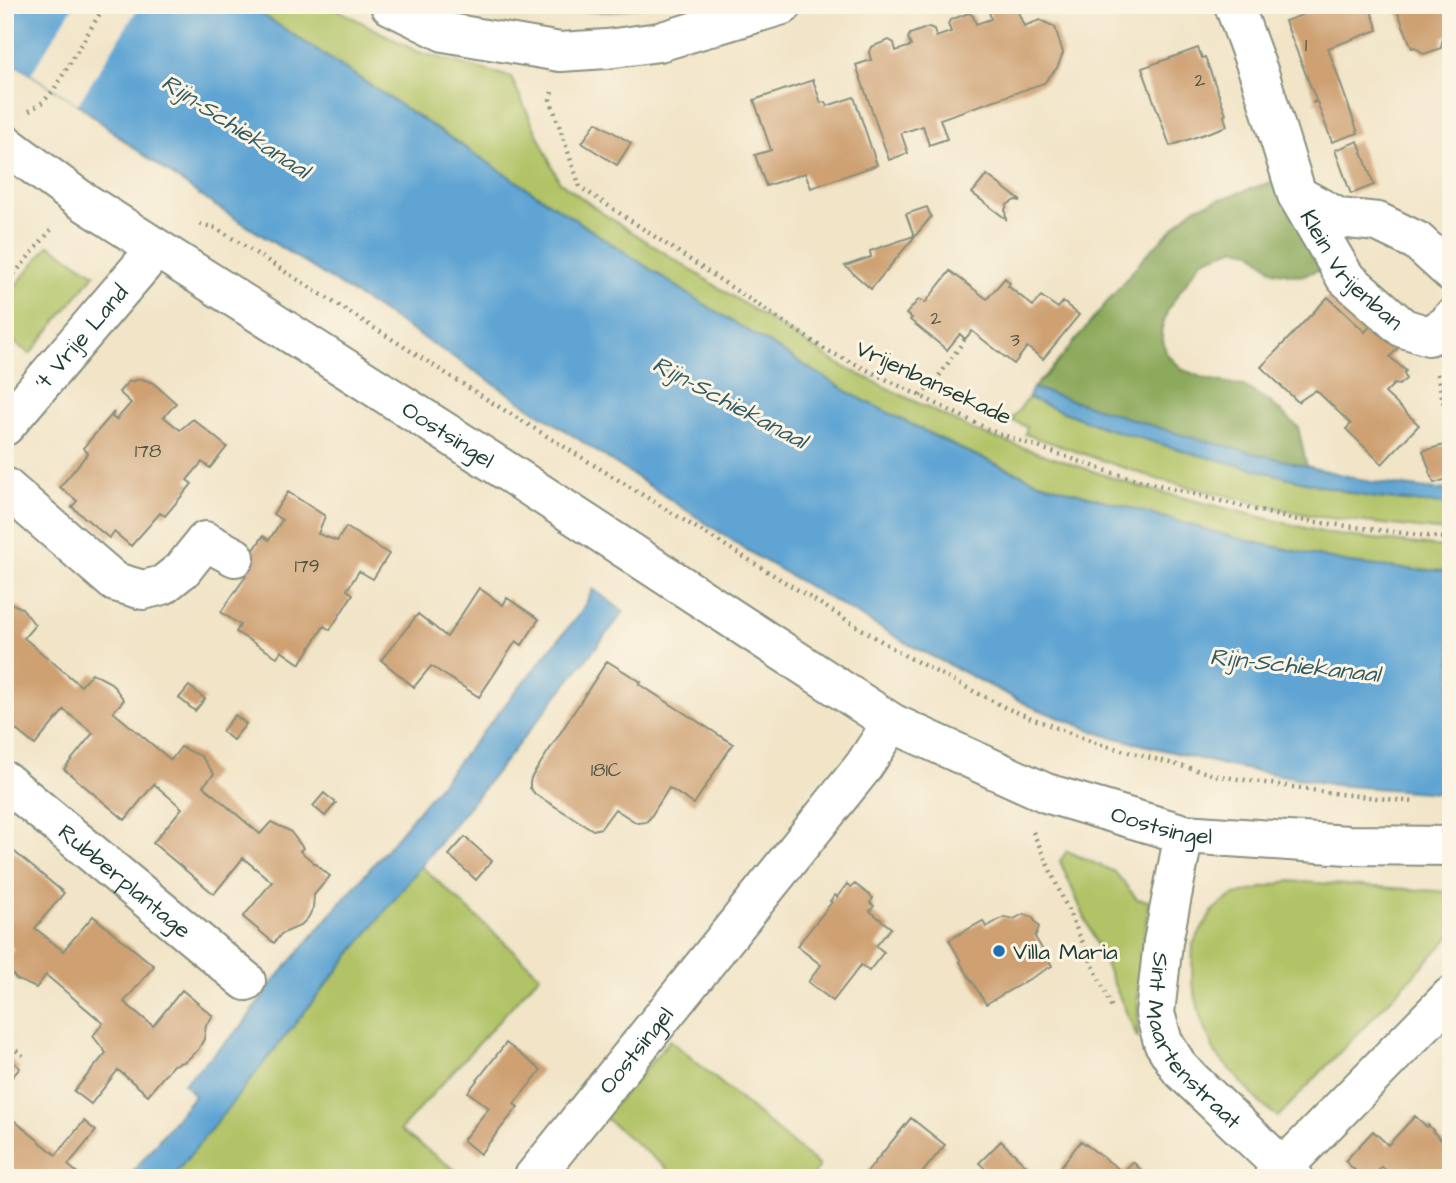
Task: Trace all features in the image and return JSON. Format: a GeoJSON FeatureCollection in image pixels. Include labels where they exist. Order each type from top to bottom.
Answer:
{"type":"FeatureCollection","features":[{"type":"Feature","properties":{"kind":"street"},"geometry":{"type":"LineString","coordinates":[[390,5],[444,32],[560,52],[659,42],[782,5]]}},
{"type":"Feature","properties":{"kind":"street","name":"Klein Vrijenban"},"geometry":{"type":"LineString","coordinates":[[1234,5],[1260,76],[1297,195],[1345,277],[1403,328],[1440,327]]}},
{"type":"Feature","properties":{"kind":"street","name":"Oostsingel"},"geometry":{"type":"LineString","coordinates":[[5,144],[78,198],[156,249],[489,460],[892,723],[1046,793],[1184,834],[1348,845],[1451,845]]}},
{"type":"Feature","properties":{"kind":"street","name":"Klein Vrijenban"},"geometry":{"type":"LineString","coordinates":[[1297,195],[1339,218],[1378,222],[1388,226],[1417,241],[1451,272]]}},
{"type":"Feature","properties":{"kind":"street","name":"'t Vrije Land"},"geometry":{"type":"LineString","coordinates":[[5,426],[156,249]]}},
{"type":"Feature","properties":{"kind":"street"},"geometry":{"type":"LineString","coordinates":[[5,487],[115,582],[143,590],[163,585],[183,569],[205,541],[235,557]]}},
{"type":"Feature","properties":{"kind":"street","name":"Oostsingel"},"geometry":{"type":"LineString","coordinates":[[533,1178],[863,767],[892,723]]}},
{"type":"Feature","properties":{"kind":"street","name":"Rubberplantage"},"geometry":{"type":"LineString","coordinates":[[5,781],[246,981]]}},
{"type":"Feature","properties":{"kind":"street","name":"Sint Maartenstraat"},"geometry":{"type":"LineString","coordinates":[[1184,834],[1163,942],[1155,1013],[1163,1042],[1180,1069],[1284,1174]]}},
{"type":"Feature","properties":{"kind":"street"},"geometry":{"type":"LineString","coordinates":[[1284,1174],[1451,996]]}},
{"type":"Feature","properties":{"kind":"path"},"geometry":{"type":"LineString","coordinates":[[53,91],[105,5]]}},
{"type":"Feature","properties":{"kind":"path","name":"Vrijenbansekade"},"geometry":{"type":"LineString","coordinates":[[560,52],[550,99],[580,187],[825,350],[992,431],[1116,474],[1291,519],[1451,539]]}},
{"type":"Feature","properties":{"kind":"path"},"geometry":{"type":"LineString","coordinates":[[5,285],[78,198]]}},
{"type":"Feature","properties":{"kind":"path"},"geometry":{"type":"LineString","coordinates":[[191,222],[216,228],[496,405],[869,634],[1006,708],[1095,743],[1219,776],[1424,803]]}},
{"type":"Feature","properties":{"kind":"path"},"geometry":{"type":"LineString","coordinates":[[1440,327],[1451,436]]}},
{"type":"Feature","properties":{"kind":"path"},"geometry":{"type":"LineString","coordinates":[[920,396],[939,376],[965,338]]}},
{"type":"Feature","properties":{"kind":"path"},"geometry":{"type":"LineString","coordinates":[[1033,830],[1116,1017]]}},
{"type":"Feature","properties":{"kind":"path"},"geometry":{"type":"LineString","coordinates":[[5,1042],[23,1056]]}},
{"type":"Feature","properties":{"kind":"green space"},"geometry":{"type":"Polygon","coordinates":[[[235,5],[329,5],[418,52],[511,77],[559,181],[602,213],[840,365],[977,432],[1140,487],[1330,534],[1451,548],[1451,571],[1349,563],[1236,538],[1039,482],[959,448],[855,396],[696,299],[254,9],[235,5]]]}},
{"type":"Feature","properties":{"kind":"green space"},"geometry":{"type":"Polygon","coordinates":[[[506,5],[647,5],[612,12],[519,9],[506,5]]]}},
{"type":"Feature","properties":{"kind":"green space"},"geometry":{"type":"Polygon","coordinates":[[[1292,175],[1336,265],[1300,276],[1274,271],[1251,251],[1237,248],[1216,255],[1201,261],[1168,309],[1161,331],[1166,353],[1183,370],[1207,379],[1243,386],[1269,401],[1298,427],[1307,467],[1185,436],[1033,388],[1146,255],[1193,208],[1292,175]]]}},
{"type":"Feature","properties":{"kind":"green space"},"geometry":{"type":"Polygon","coordinates":[[[49,245],[95,274],[30,354],[11,340],[5,347],[5,298],[49,245]]]}},
{"type":"Feature","properties":{"kind":"green space"},"geometry":{"type":"Polygon","coordinates":[[[1028,398],[1102,427],[1305,482],[1369,497],[1449,504],[1444,531],[1312,516],[1160,480],[1025,434],[1027,427],[1011,420],[1028,398]]]}},
{"type":"Feature","properties":{"kind":"green space"},"geometry":{"type":"Polygon","coordinates":[[[1067,851],[1115,872],[1137,899],[1149,901],[1138,986],[1138,1039],[1060,861],[1067,851]]]}},
{"type":"Feature","properties":{"kind":"green space"},"geometry":{"type":"Polygon","coordinates":[[[421,866],[540,975],[400,1130],[466,1178],[172,1178],[421,866]]]}},
{"type":"Feature","properties":{"kind":"green space"},"geometry":{"type":"Polygon","coordinates":[[[1288,881],[1451,892],[1451,936],[1278,1117],[1261,1104],[1215,1053],[1201,1019],[1192,981],[1193,944],[1214,909],[1232,896],[1288,881]]]}},
{"type":"Feature","properties":{"kind":"green space"},"geometry":{"type":"Polygon","coordinates":[[[670,1040],[819,1166],[810,1178],[678,1178],[604,1117],[670,1040]]]}},
{"type":"Feature","properties":{"kind":"water","name":"Rijn-Schiekanaal"},"geometry":{"type":"Polygon","coordinates":[[[5,5],[235,5],[254,9],[696,299],[855,396],[958,448],[1039,482],[1236,538],[1349,563],[1451,571],[1451,794],[1335,785],[1228,766],[1104,735],[1032,707],[912,646],[756,556],[461,362],[211,203],[78,104],[5,58],[5,5]]]}},
{"type":"Feature","properties":{"kind":"water"},"geometry":{"type":"Polygon","coordinates":[[[1033,388],[1185,436],[1371,482],[1436,490],[1451,489],[1451,504],[1369,497],[1187,452],[1102,427],[1028,398],[1033,388]]]}},
{"type":"Feature","properties":{"kind":"water"},"geometry":{"type":"Polygon","coordinates":[[[593,589],[624,612],[172,1178],[128,1178],[194,1096],[184,1083],[242,1026],[272,983],[386,850],[581,612],[593,589]]]}},
{"type":"Feature","properties":{"kind":"pier"},"geometry":{"type":"Polygon","coordinates":[[[74,5],[140,5],[78,104],[31,74],[74,5]]]}},
{"type":"Feature","properties":{"kind":"building"},"geometry":{"type":"Polygon","coordinates":[[[994,5],[1015,5],[1024,26],[1040,20],[1055,27],[1063,53],[1057,68],[1044,83],[940,119],[947,139],[929,145],[923,126],[901,133],[908,153],[889,160],[856,65],[871,60],[871,47],[889,40],[894,43],[896,51],[911,46],[908,38],[910,34],[929,27],[934,29],[936,37],[951,32],[948,24],[950,20],[969,13],[976,24],[991,19],[989,11],[994,5]]]}},
{"type":"Feature","properties":{"kind":"building"},"geometry":{"type":"Polygon","coordinates":[[[1302,5],[1369,5],[1378,30],[1328,48],[1358,133],[1332,142],[1317,102],[1312,103],[1316,100],[1285,21],[1305,14],[1302,5]]]}},
{"type":"Feature","properties":{"kind":"building"},"geometry":{"type":"Polygon","coordinates":[[[1395,5],[1451,5],[1451,34],[1443,37],[1441,48],[1424,54],[1415,47],[1412,48],[1395,5]]]}},
{"type":"Feature","properties":{"kind":"building"},"geometry":{"type":"Polygon","coordinates":[[[1198,48],[1202,58],[1205,57],[1226,114],[1224,116],[1227,126],[1170,146],[1142,68],[1198,48]]]}},
{"type":"Feature","properties":{"kind":"building"},"geometry":{"type":"Polygon","coordinates":[[[813,80],[821,103],[826,102],[827,106],[854,97],[877,165],[811,188],[805,173],[766,186],[755,155],[771,150],[754,100],[813,80]]]}},
{"type":"Feature","properties":{"kind":"building"},"geometry":{"type":"Polygon","coordinates":[[[596,122],[631,143],[617,165],[582,143],[596,122]]]}},
{"type":"Feature","properties":{"kind":"building"},"geometry":{"type":"Polygon","coordinates":[[[1358,141],[1374,185],[1351,194],[1335,150],[1358,141]]]}},
{"type":"Feature","properties":{"kind":"building"},"geometry":{"type":"Polygon","coordinates":[[[987,175],[1021,201],[1015,200],[1007,205],[1006,219],[972,193],[987,175]]]}},
{"type":"Feature","properties":{"kind":"building"},"geometry":{"type":"Polygon","coordinates":[[[927,207],[931,217],[871,289],[845,266],[871,257],[870,251],[914,236],[906,214],[927,207]]]}},
{"type":"Feature","properties":{"kind":"building"},"geometry":{"type":"Polygon","coordinates":[[[950,271],[987,299],[1005,278],[1010,283],[1008,286],[1033,306],[1041,296],[1058,308],[1063,302],[1079,315],[1043,359],[1027,347],[1014,364],[972,331],[965,339],[960,334],[947,350],[906,314],[919,299],[925,303],[950,271]]]}},
{"type":"Feature","properties":{"kind":"building"},"geometry":{"type":"Polygon","coordinates":[[[1328,297],[1365,332],[1375,321],[1400,345],[1390,357],[1406,371],[1406,379],[1399,385],[1394,384],[1385,393],[1419,425],[1382,464],[1346,429],[1351,424],[1316,390],[1298,402],[1261,367],[1328,297]]]}},
{"type":"Feature","properties":{"kind":"building"},"geometry":{"type":"Polygon","coordinates":[[[142,379],[153,383],[176,403],[164,417],[180,430],[193,419],[227,447],[210,468],[202,462],[187,480],[192,484],[165,516],[160,513],[131,546],[114,532],[109,538],[72,507],[77,501],[60,487],[88,453],[83,448],[114,412],[112,417],[116,420],[131,403],[119,392],[128,382],[142,379]]]}},
{"type":"Feature","properties":{"kind":"building"},"geometry":{"type":"Polygon","coordinates":[[[1444,445],[1451,478],[1434,483],[1423,451],[1444,445]]]}},
{"type":"Feature","properties":{"kind":"building"},"geometry":{"type":"Polygon","coordinates":[[[288,492],[325,516],[318,534],[337,541],[346,527],[389,554],[373,579],[359,571],[347,590],[353,594],[330,630],[324,626],[300,664],[281,651],[277,657],[236,632],[240,625],[221,612],[246,576],[240,572],[263,536],[269,540],[282,520],[273,514],[288,492]]]}},
{"type":"Feature","properties":{"kind":"building"},"geometry":{"type":"Polygon","coordinates":[[[479,588],[503,605],[507,598],[539,619],[522,645],[516,641],[479,697],[431,666],[414,687],[381,660],[418,614],[447,637],[479,588]]]}},
{"type":"Feature","properties":{"kind":"building"},"geometry":{"type":"Polygon","coordinates":[[[5,601],[22,608],[35,625],[24,638],[81,686],[92,673],[111,683],[124,700],[113,712],[171,760],[181,747],[201,756],[214,774],[203,786],[260,834],[271,822],[290,831],[303,848],[300,851],[330,876],[314,895],[313,908],[300,926],[281,934],[274,943],[243,917],[272,882],[243,858],[214,894],[153,843],[182,808],[154,784],[125,820],[64,769],[93,733],[64,710],[35,745],[5,721],[5,601]]]}},
{"type":"Feature","properties":{"kind":"building"},"geometry":{"type":"Polygon","coordinates":[[[607,661],[733,744],[694,804],[669,788],[646,822],[637,823],[615,809],[601,828],[593,830],[535,794],[530,783],[607,661]]]}},
{"type":"Feature","properties":{"kind":"building"},"geometry":{"type":"Polygon","coordinates":[[[189,686],[205,699],[195,711],[179,698],[189,686]]]}},
{"type":"Feature","properties":{"kind":"building"},"geometry":{"type":"Polygon","coordinates":[[[235,715],[246,724],[233,740],[222,731],[235,715]]]}},
{"type":"Feature","properties":{"kind":"building"},"geometry":{"type":"Polygon","coordinates":[[[324,793],[336,803],[325,816],[313,806],[324,793]]]}},
{"type":"Feature","properties":{"kind":"building"},"geometry":{"type":"Polygon","coordinates":[[[465,837],[492,861],[476,880],[449,855],[465,837]]]}},
{"type":"Feature","properties":{"kind":"building"},"geometry":{"type":"Polygon","coordinates":[[[5,844],[64,893],[35,928],[63,951],[93,916],[154,966],[124,1002],[153,1026],[182,990],[213,1016],[206,1025],[204,1039],[198,1050],[186,1061],[173,1065],[148,1095],[118,1070],[91,1104],[74,1091],[106,1053],[93,1036],[103,1023],[46,975],[36,988],[16,979],[5,964],[14,949],[5,942],[5,844]]]}},
{"type":"Feature","properties":{"kind":"building"},"geometry":{"type":"Polygon","coordinates":[[[847,884],[851,887],[855,884],[873,898],[870,903],[874,906],[870,911],[891,928],[876,946],[884,952],[869,971],[861,965],[833,1001],[808,982],[821,965],[797,946],[832,902],[830,901],[835,895],[837,897],[847,884]]]}},
{"type":"Feature","properties":{"kind":"building","name":"Villa Maria"},"geometry":{"type":"Polygon","coordinates":[[[1023,914],[1032,917],[1039,927],[1035,937],[1052,966],[986,1004],[949,940],[983,921],[986,927],[1004,917],[1014,919],[1023,914]]]}},
{"type":"Feature","properties":{"kind":"building"},"geometry":{"type":"Polygon","coordinates":[[[506,1043],[541,1070],[514,1104],[518,1107],[480,1154],[463,1140],[489,1108],[468,1092],[506,1043]]]}},
{"type":"Feature","properties":{"kind":"building"},"geometry":{"type":"Polygon","coordinates":[[[9,1058],[20,1068],[5,1085],[5,1062],[9,1058]]]}},
{"type":"Feature","properties":{"kind":"building"},"geometry":{"type":"Polygon","coordinates":[[[5,1113],[56,1155],[84,1121],[96,1131],[68,1165],[83,1178],[5,1178],[5,1113]]]}},
{"type":"Feature","properties":{"kind":"building"},"geometry":{"type":"Polygon","coordinates":[[[1415,1116],[1427,1127],[1428,1125],[1451,1149],[1451,1178],[1393,1178],[1382,1167],[1372,1178],[1363,1178],[1345,1161],[1373,1131],[1388,1145],[1415,1116]]]}},
{"type":"Feature","properties":{"kind":"building"},"geometry":{"type":"Polygon","coordinates":[[[911,1118],[945,1145],[918,1178],[862,1178],[911,1118]]]}},
{"type":"Feature","properties":{"kind":"building"},"geometry":{"type":"Polygon","coordinates":[[[1001,1141],[1039,1178],[995,1178],[979,1163],[1001,1141]]]}},
{"type":"Feature","properties":{"kind":"building"},"geometry":{"type":"Polygon","coordinates":[[[1081,1141],[1123,1172],[1133,1162],[1149,1178],[1069,1178],[1059,1169],[1081,1141]]]}},
{"type":"Feature","properties":{"kind":"place","name":"Villa Maria"},"geometry":{"type":"Point","coordinates":[999,951]}}]}
